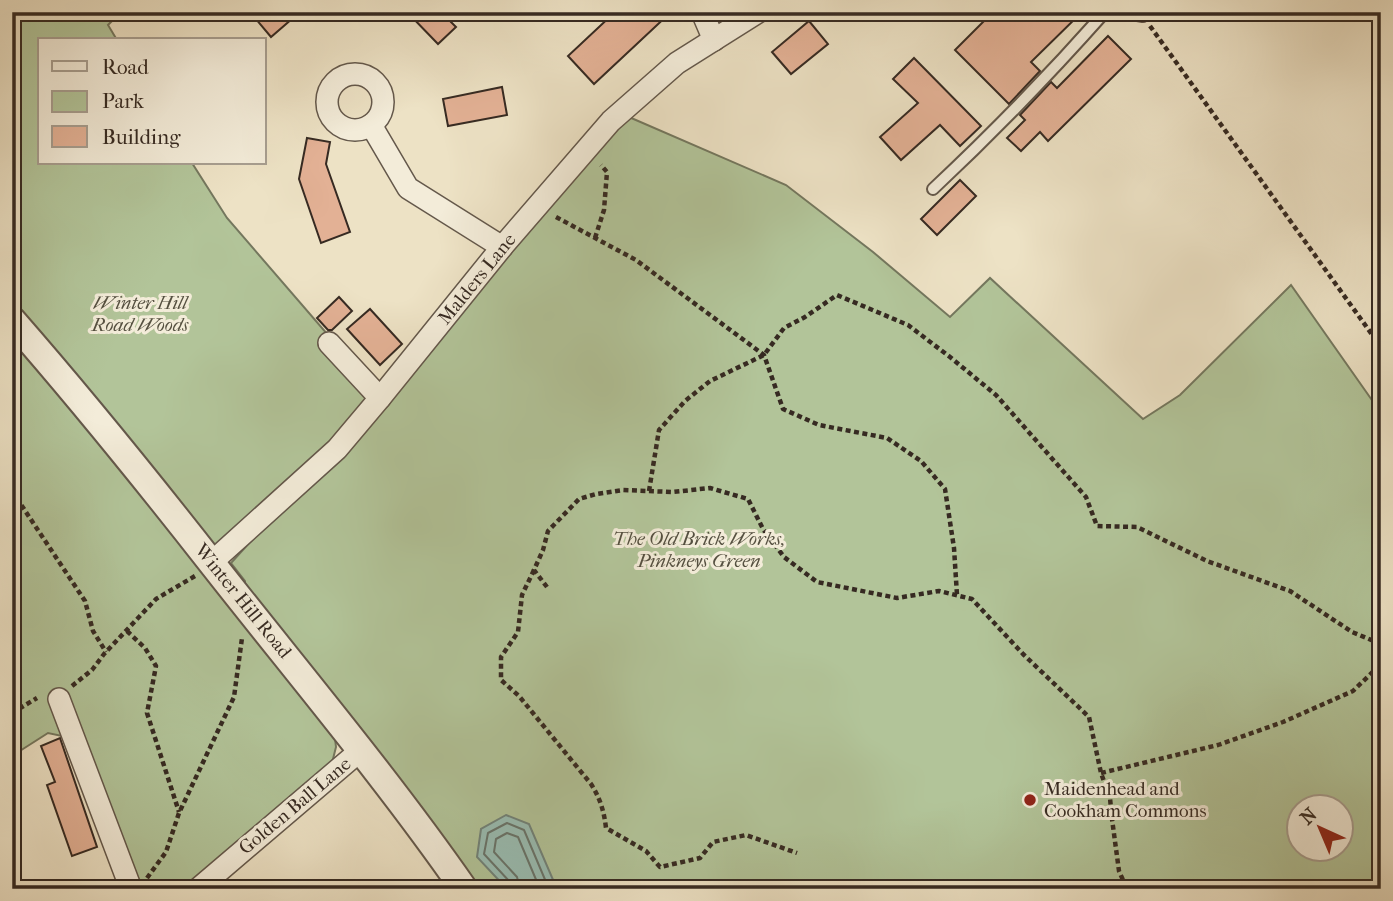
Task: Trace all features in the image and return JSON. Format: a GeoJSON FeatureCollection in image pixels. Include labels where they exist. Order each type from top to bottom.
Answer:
{"type":"FeatureCollection","features":[{"type":"Feature","properties":{"kind":"street"},"geometry":{"type":"LineString","coordinates":[[702,12],[714,40]]}},
{"type":"Feature","properties":{"kind":"street","name":"Malders Lane"},"geometry":{"type":"LineString","coordinates":[[212,564],[337,449],[502,247],[611,121],[677,63],[758,12]]}},
{"type":"Feature","properties":{"kind":"street"},"geometry":{"type":"LineString","coordinates":[[370,125],[408,188],[502,247]]}},
{"type":"Feature","properties":{"kind":"street","name":"Winter Hill Road"},"geometry":{"type":"LineString","coordinates":[[12,320],[62,377],[257,618],[361,750],[464,889]]}},
{"type":"Feature","properties":{"kind":"street"},"geometry":{"type":"LineString","coordinates":[[329,343],[380,398]]}},
{"type":"Feature","properties":{"kind":"street"},"geometry":{"type":"LineString","coordinates":[[59,699],[130,886]]}},
{"type":"Feature","properties":{"kind":"street","name":"Golden Ball Lane"},"geometry":{"type":"LineString","coordinates":[[198,889],[361,750]]}},
{"type":"Feature","properties":{"kind":"lane"},"geometry":{"type":"LineString","coordinates":[[933,189],[1043,82],[1105,12]]}},
{"type":"Feature","properties":{"kind":"lane"},"geometry":{"type":"LineString","coordinates":[[1121,12],[1143,16]]}},
{"type":"Feature","properties":{"kind":"path"},"geometry":{"type":"LineString","coordinates":[[1143,16],[1381,347]]}},
{"type":"Feature","properties":{"kind":"path"},"geometry":{"type":"LineString","coordinates":[[587,148],[607,172],[604,210],[595,238]]}},
{"type":"Feature","properties":{"kind":"path"},"geometry":{"type":"LineString","coordinates":[[537,206],[636,260],[764,355],[783,409],[819,425],[887,438],[921,461],[945,489],[954,548],[957,595]]}},
{"type":"Feature","properties":{"kind":"path"},"geometry":{"type":"LineString","coordinates":[[649,491],[659,430],[685,401],[710,380],[764,355],[784,328],[837,295],[908,325],[996,395],[1086,497],[1097,526],[1137,527],[1207,561],[1290,591],[1352,632],[1381,644]]}},
{"type":"Feature","properties":{"kind":"path"},"geometry":{"type":"LineString","coordinates":[[797,853],[746,835],[713,842],[700,858],[660,867],[646,851],[606,828],[599,797],[591,784],[519,696],[502,680],[501,657],[518,632],[522,595],[543,550],[548,531],[579,499],[623,490],[673,492],[710,488],[748,499],[764,529],[784,557],[817,582],[897,598],[939,591],[972,599],[1023,654],[1089,717],[1101,773],[1110,798],[1119,871],[1127,889]]}},
{"type":"Feature","properties":{"kind":"path"},"geometry":{"type":"LineString","coordinates":[[12,491],[86,601],[93,631],[106,652],[156,599],[212,564]]}},
{"type":"Feature","properties":{"kind":"path"},"geometry":{"type":"LineString","coordinates":[[534,570],[547,587]]}},
{"type":"Feature","properties":{"kind":"path"},"geometry":{"type":"LineString","coordinates":[[130,886],[146,880],[166,852],[179,813],[234,697],[243,633],[257,618]]}},
{"type":"Feature","properties":{"kind":"path"},"geometry":{"type":"LineString","coordinates":[[127,631],[145,648],[156,667],[147,713],[179,813]]}},
{"type":"Feature","properties":{"kind":"path"},"geometry":{"type":"LineString","coordinates":[[1101,773],[1218,745],[1283,722],[1353,691],[1381,664]]}},
{"type":"Feature","properties":{"kind":"green space","name":"Winter Hill Road Woods"},"geometry":{"type":"Polygon","coordinates":[[[12,12],[121,12],[108,25],[116,38],[38,38],[38,164],[193,164],[227,218],[379,394],[228,560],[199,530],[129,443],[111,459],[334,730],[336,747],[332,763],[322,776],[184,889],[121,889],[67,737],[48,733],[12,756],[12,12]]]}},
{"type":"Feature","properties":{"kind":"green space","name":"The Old Brick Works, Pinkneys Green"},"geometry":{"type":"Polygon","coordinates":[[[622,114],[786,185],[873,252],[950,317],[990,278],[1143,419],[1180,395],[1291,285],[1381,413],[1381,889],[477,889],[245,586],[245,581],[231,563],[383,396],[622,114]]]}},
{"type":"Feature","properties":{"kind":"water"},"geometry":{"type":"Polygon","coordinates":[[[506,815],[529,824],[557,889],[507,889],[477,857],[481,829],[506,815]]]}},
{"type":"Feature","properties":{"kind":"building"},"geometry":{"type":"Polygon","coordinates":[[[250,12],[300,12],[271,37],[250,12]]]}},
{"type":"Feature","properties":{"kind":"building"},"geometry":{"type":"Polygon","coordinates":[[[407,12],[441,12],[456,27],[438,44],[407,12]]]}},
{"type":"Feature","properties":{"kind":"building"},"geometry":{"type":"Polygon","coordinates":[[[615,12],[671,12],[594,84],[568,56],[615,12]]]}},
{"type":"Feature","properties":{"kind":"building"},"geometry":{"type":"Polygon","coordinates":[[[993,12],[1082,12],[1031,62],[1040,71],[1009,104],[955,50],[993,12]]]}},
{"type":"Feature","properties":{"kind":"building"},"geometry":{"type":"Polygon","coordinates":[[[809,21],[828,44],[791,74],[772,52],[809,21]]]}},
{"type":"Feature","properties":{"kind":"building"},"geometry":{"type":"Polygon","coordinates":[[[1108,36],[1131,59],[1048,141],[1040,132],[1021,151],[1007,138],[1025,120],[1020,115],[1051,82],[1057,88],[1108,36]]]}},
{"type":"Feature","properties":{"kind":"building"},"geometry":{"type":"Polygon","coordinates":[[[914,58],[981,126],[960,146],[940,125],[901,160],[880,137],[918,103],[893,79],[914,58]]]}},
{"type":"Feature","properties":{"kind":"building"},"geometry":{"type":"Polygon","coordinates":[[[502,87],[507,115],[448,126],[443,99],[502,87]]]}},
{"type":"Feature","properties":{"kind":"building"},"geometry":{"type":"Polygon","coordinates":[[[307,138],[330,142],[326,164],[350,232],[321,243],[299,179],[307,138]]]}},
{"type":"Feature","properties":{"kind":"building"},"geometry":{"type":"Polygon","coordinates":[[[960,180],[976,196],[937,235],[921,219],[960,180]]]}},
{"type":"Feature","properties":{"kind":"building"},"geometry":{"type":"Polygon","coordinates":[[[339,297],[352,311],[332,330],[328,330],[317,318],[339,297]]]}},
{"type":"Feature","properties":{"kind":"building"},"geometry":{"type":"Polygon","coordinates":[[[370,309],[402,344],[380,365],[347,329],[370,309]]]}},
{"type":"Feature","properties":{"kind":"building"},"geometry":{"type":"Polygon","coordinates":[[[60,738],[97,847],[72,856],[47,785],[55,782],[41,746],[60,738]]]}},
{"type":"Feature","properties":{"kind":"place","name":"Maidenhead and Cookham Commons"},"geometry":{"type":"Point","coordinates":[1030,800]}}]}
